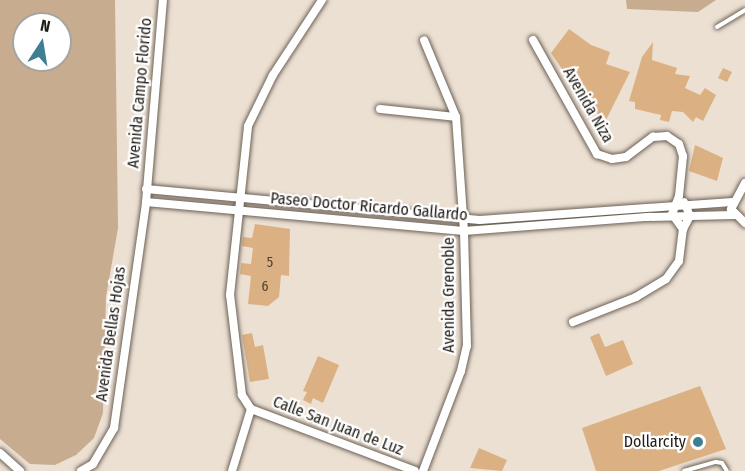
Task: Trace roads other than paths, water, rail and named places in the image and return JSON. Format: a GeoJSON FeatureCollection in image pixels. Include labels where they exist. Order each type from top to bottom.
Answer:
{"type":"FeatureCollection","features":[{"type":"Feature","properties":{"kind":"street","name":"Avenida Campo Florido"},"geometry":{"type":"LineString","coordinates":[[146,189],[163,0]]}},
{"type":"Feature","properties":{"kind":"street"},"geometry":{"type":"LineString","coordinates":[[232,471],[251,409],[242,395],[230,295],[248,126],[273,75],[322,0]]}},
{"type":"Feature","properties":{"kind":"street","name":"Avenida Grenoble"},"geometry":{"type":"LineString","coordinates":[[423,471],[461,371],[467,346],[464,219],[456,117],[424,40]]}},
{"type":"Feature","properties":{"kind":"street","name":"Avenida Niza"},"geometry":{"type":"LineString","coordinates":[[533,40],[597,154],[612,159],[626,158],[653,137],[667,136],[679,144],[683,156],[675,219]]}},
{"type":"Feature","properties":{"kind":"street"},"geometry":{"type":"LineString","coordinates":[[380,109],[456,117]]}},
{"type":"Feature","properties":{"kind":"street"},"geometry":{"type":"LineString","coordinates":[[745,183],[732,202],[734,215],[745,223]]}},
{"type":"Feature","properties":{"kind":"street","name":"Paseo Doctor Ricardo Gallardo"},"geometry":{"type":"LineString","coordinates":[[146,189],[464,219],[732,202]]}},
{"type":"Feature","properties":{"kind":"street","name":"Avenida Bellas Hojas"},"geometry":{"type":"LineString","coordinates":[[81,471],[93,464],[114,428],[146,189]]}},
{"type":"Feature","properties":{"kind":"street"},"geometry":{"type":"LineString","coordinates":[[573,322],[636,297],[666,279],[679,261],[683,229],[689,219],[687,205],[679,196]]}},
{"type":"Feature","properties":{"kind":"street","name":"Paseo Doctor Ricardo Gallardo"},"geometry":{"type":"LineString","coordinates":[[146,202],[464,231],[647,217],[689,219],[734,215]]}},
{"type":"Feature","properties":{"kind":"street"},"geometry":{"type":"LineString","coordinates":[[675,219],[683,229]]}},
{"type":"Feature","properties":{"kind":"street","name":"Calle San Juan de Luz"},"geometry":{"type":"LineString","coordinates":[[251,409],[415,471]]}},
{"type":"Feature","properties":{"kind":"street"},"geometry":{"type":"LineString","coordinates":[[0,453],[20,471]]}},
{"type":"Feature","properties":{"kind":"lane"},"geometry":{"type":"LineString","coordinates":[[717,27],[745,10]]}},
{"type":"Feature","properties":{"kind":"lane"},"geometry":{"type":"LineString","coordinates":[[684,471],[703,465],[722,463],[727,471]]}},
{"type":"Feature","properties":{"kind":"lane"},"geometry":{"type":"LineString","coordinates":[[703,465],[705,471]]}},
{"type":"Feature","properties":{"kind":"place","name":"Dollarcity"},"geometry":{"type":"Point","coordinates":[698,442]}}]}
